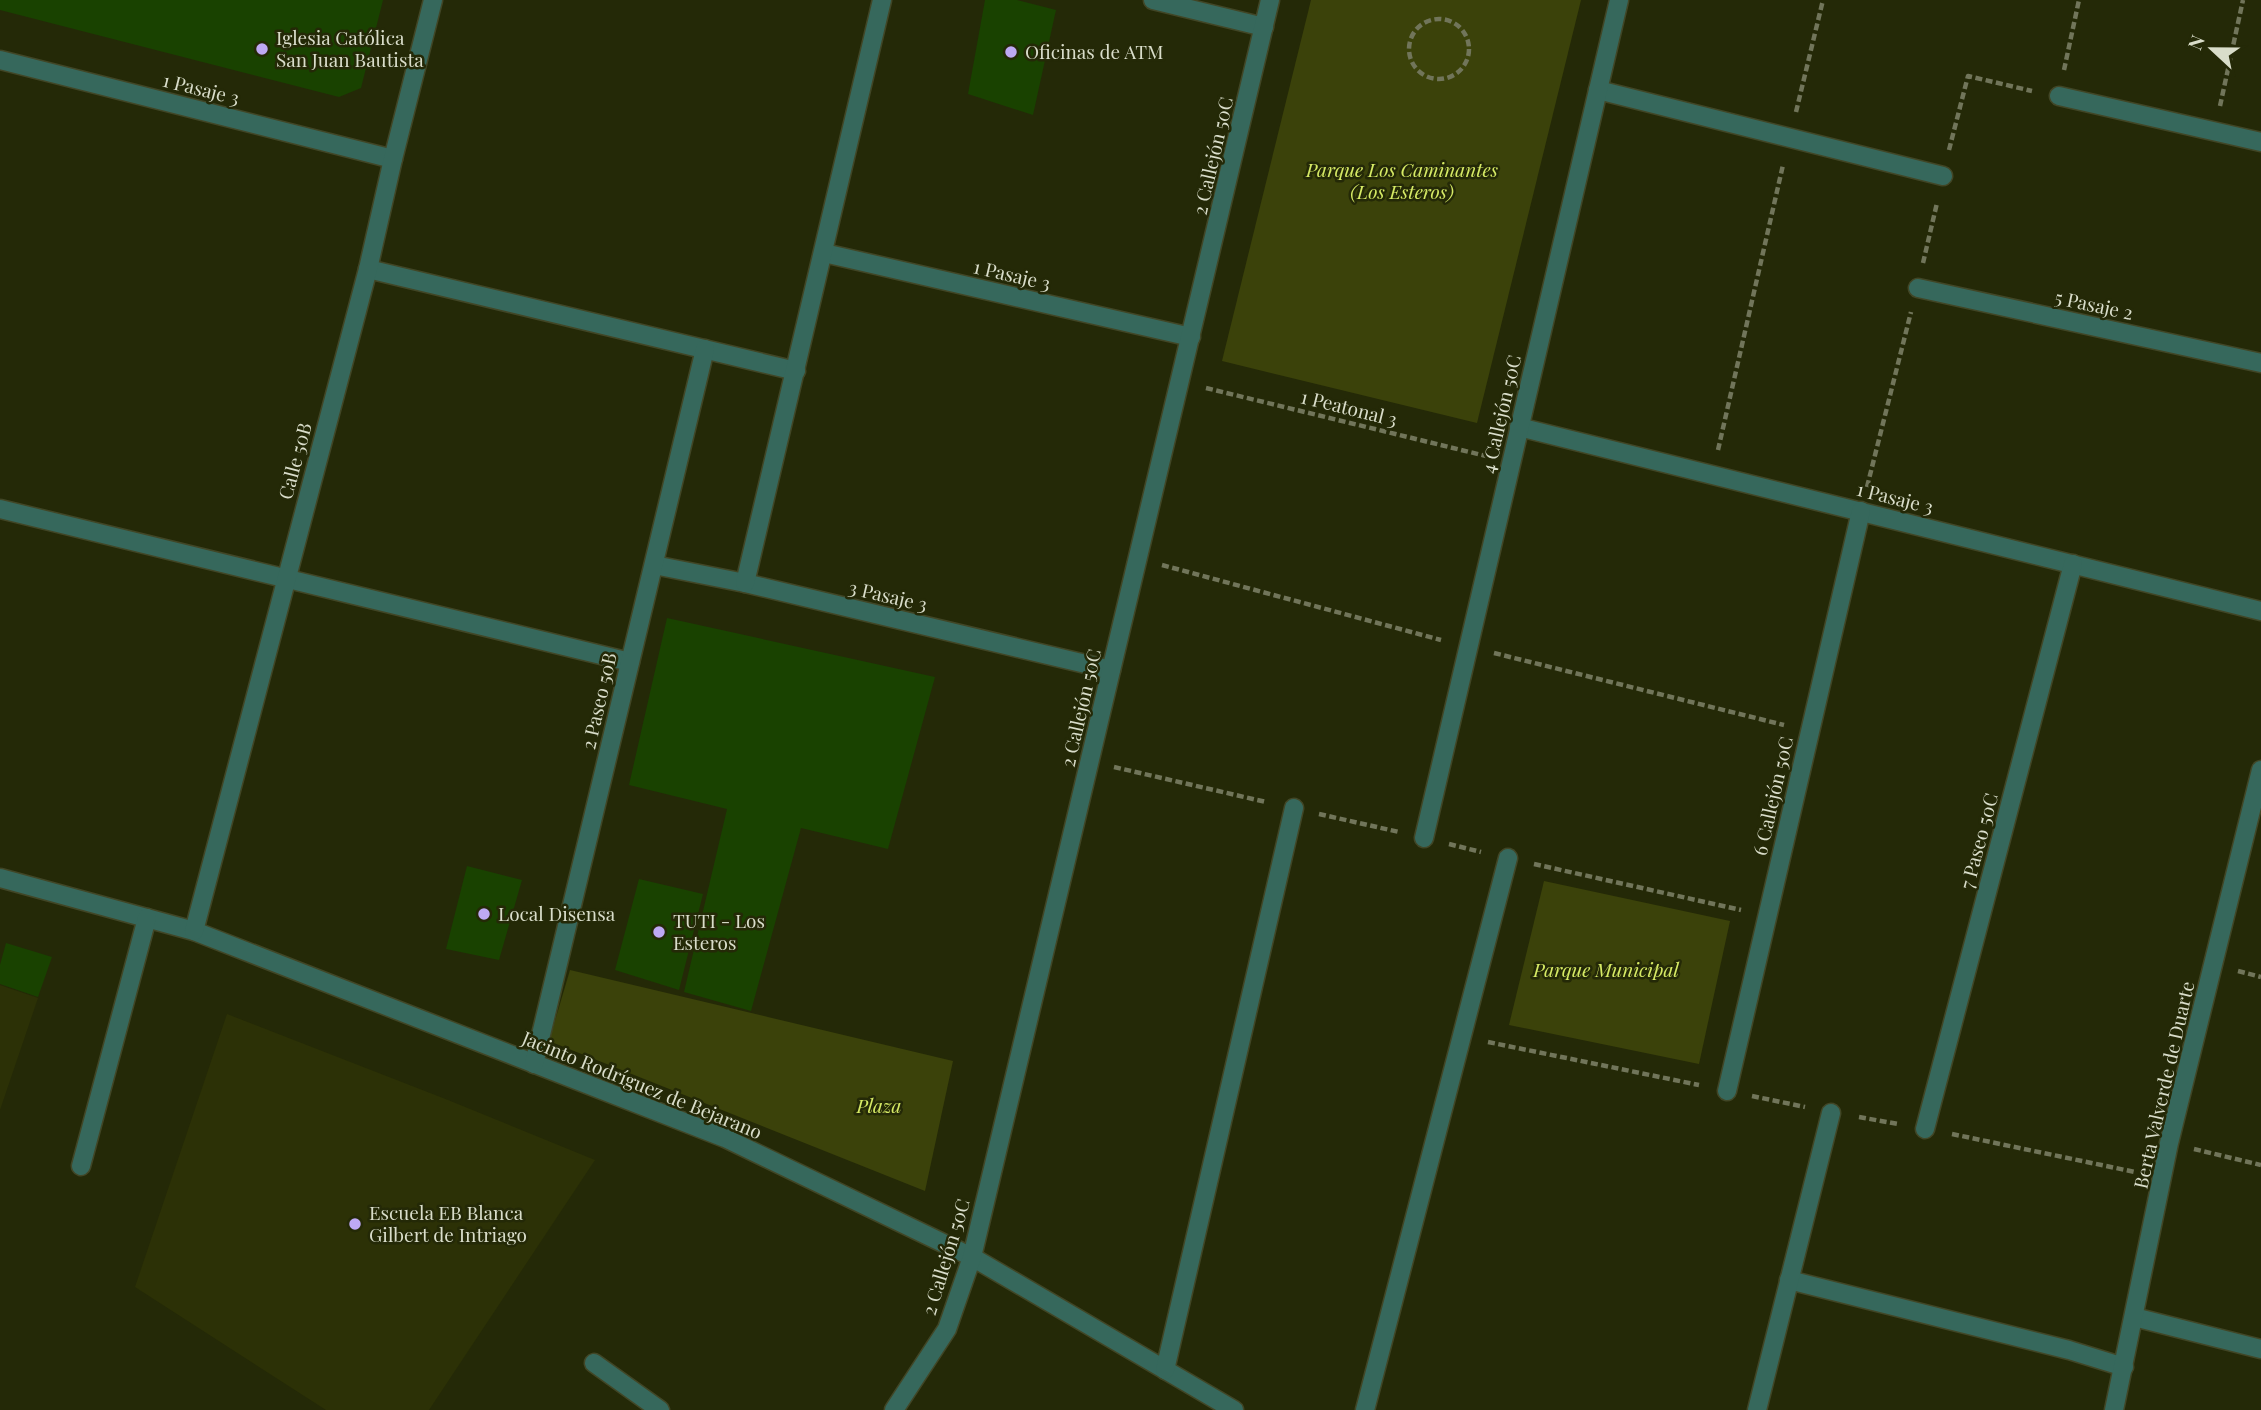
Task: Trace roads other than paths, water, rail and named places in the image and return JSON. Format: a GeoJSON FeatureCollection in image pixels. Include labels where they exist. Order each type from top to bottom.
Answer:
{"type":"FeatureCollection","features":[{"type":"Feature","properties":{"kind":"street","name":"Calle 50B"},"geometry":{"type":"LineString","coordinates":[[194,931],[368,269],[433,0]]}},
{"type":"Feature","properties":{"kind":"street"},"geometry":{"type":"LineString","coordinates":[[745,583],[883,0]]}},
{"type":"Feature","properties":{"kind":"street"},"geometry":{"type":"LineString","coordinates":[[1153,0],[1264,27]]}},
{"type":"Feature","properties":{"kind":"street","name":"2 Callejón 50C"},"geometry":{"type":"LineString","coordinates":[[894,1410],[947,1329],[972,1258],[1270,0]]}},
{"type":"Feature","properties":{"kind":"street","name":"4 Callejón 50C"},"geometry":{"type":"LineString","coordinates":[[1424,838],[1619,0]]}},
{"type":"Feature","properties":{"kind":"street","name":"1 Pasaje 3"},"geometry":{"type":"LineString","coordinates":[[0,60],[393,159]]}},
{"type":"Feature","properties":{"kind":"street"},"geometry":{"type":"LineString","coordinates":[[1598,90],[1943,176]]}},
{"type":"Feature","properties":{"kind":"street"},"geometry":{"type":"LineString","coordinates":[[2059,96],[2261,142]]}},
{"type":"Feature","properties":{"kind":"street","name":"1 Pasaje 3"},"geometry":{"type":"LineString","coordinates":[[824,253],[1191,337]]}},
{"type":"Feature","properties":{"kind":"street"},"geometry":{"type":"LineString","coordinates":[[368,269],[796,371]]}},
{"type":"Feature","properties":{"kind":"street","name":"5 Pasaje 2"},"geometry":{"type":"LineString","coordinates":[[1918,288],[2261,363]]}},
{"type":"Feature","properties":{"kind":"street","name":"2 Paseo 50B"},"geometry":{"type":"LineString","coordinates":[[534,1064],[705,349]]}},
{"type":"Feature","properties":{"kind":"street","name":"1 Pasaje 3"},"geometry":{"type":"LineString","coordinates":[[1520,427],[2261,611]]}},
{"type":"Feature","properties":{"kind":"street"},"geometry":{"type":"LineString","coordinates":[[0,509],[630,662]]}},
{"type":"Feature","properties":{"kind":"street","name":"6 Callejón 50C"},"geometry":{"type":"LineString","coordinates":[[1727,1091],[1861,511]]}},
{"type":"Feature","properties":{"kind":"street","name":"7 Paseo 50C"},"geometry":{"type":"LineString","coordinates":[[1925,1129],[2073,564]]}},
{"type":"Feature","properties":{"kind":"street","name":"3 Pasaje 3"},"geometry":{"type":"LineString","coordinates":[[654,565],[745,583],[1111,670]]}},
{"type":"Feature","properties":{"kind":"street","name":"Berta Valverde de Duarte"},"geometry":{"type":"LineString","coordinates":[[2114,1410],[2169,1143],[2261,770]]}},
{"type":"Feature","properties":{"kind":"street"},"geometry":{"type":"LineString","coordinates":[[1165,1370],[1294,808]]}},
{"type":"Feature","properties":{"kind":"street"},"geometry":{"type":"LineString","coordinates":[[1365,1410],[1508,858]]}},
{"type":"Feature","properties":{"kind":"street","name":"Jacinto Rodríguez de Bejarano"},"geometry":{"type":"LineString","coordinates":[[0,878],[194,931],[725,1138],[972,1258],[1234,1410]]}},
{"type":"Feature","properties":{"kind":"street"},"geometry":{"type":"LineString","coordinates":[[81,1166],[148,918]]}},
{"type":"Feature","properties":{"kind":"street"},"geometry":{"type":"LineString","coordinates":[[1757,1410],[1831,1113]]}},
{"type":"Feature","properties":{"kind":"street"},"geometry":{"type":"LineString","coordinates":[[1789,1280],[2069,1350],[2124,1367]]}},
{"type":"Feature","properties":{"kind":"street"},"geometry":{"type":"LineString","coordinates":[[2134,1317],[2261,1349]]}},
{"type":"Feature","properties":{"kind":"street"},"geometry":{"type":"LineString","coordinates":[[594,1363],[660,1410]]}},
{"type":"Feature","properties":{"kind":"place","name":"Iglesia Católica San Juan Bautista"},"geometry":{"type":"Point","coordinates":[262,49]}},
{"type":"Feature","properties":{"kind":"place","name":"Oficinas de ATM"},"geometry":{"type":"Point","coordinates":[1011,52]}},
{"type":"Feature","properties":{"kind":"place","name":"Local Disensa"},"geometry":{"type":"Point","coordinates":[484,914]}},
{"type":"Feature","properties":{"kind":"place","name":"TUTI - Los Esteros"},"geometry":{"type":"Point","coordinates":[659,932]}},
{"type":"Feature","properties":{"kind":"place","name":"Escuela EB Blanca Gilbert de Intriago"},"geometry":{"type":"Point","coordinates":[355,1224]}},
{"type":"Feature","properties":{"kind":"park label","name":"Parque Los Caminantes (Los Esteros)"},"geometry":{"type":"Point","coordinates":[1402,181]}},
{"type":"Feature","properties":{"kind":"park label","name":"Parque Municipal"},"geometry":{"type":"Point","coordinates":[1606,970]}},
{"type":"Feature","properties":{"kind":"park label","name":"Plaza"},"geometry":{"type":"Point","coordinates":[879,1106]}}]}
